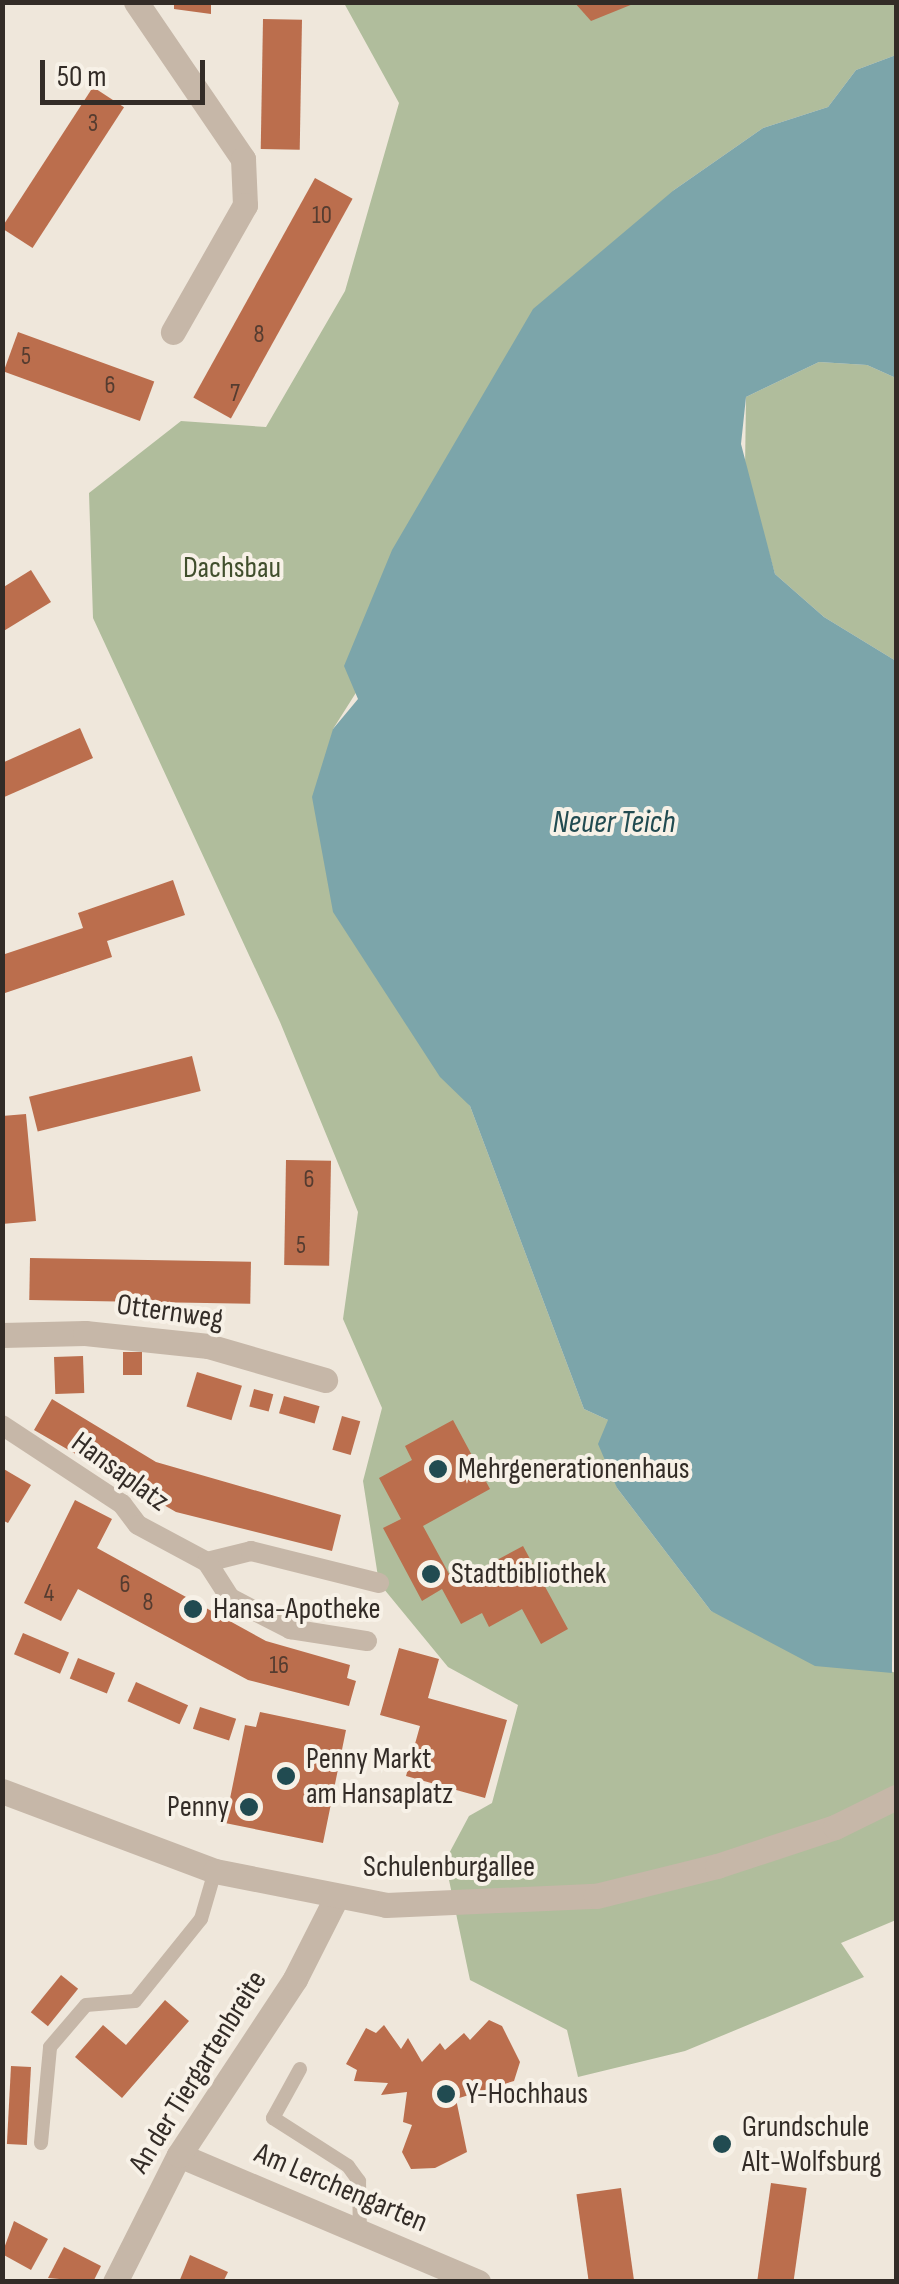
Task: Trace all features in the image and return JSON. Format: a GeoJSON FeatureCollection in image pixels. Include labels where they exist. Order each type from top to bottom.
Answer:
{"type":"FeatureCollection","features":[{"type":"Feature","properties":{"kind":"street"},"geometry":{"type":"LineString","coordinates":[[136,2],[243,159],[245,205],[173,332]]}},
{"type":"Feature","properties":{"kind":"street","name":"Otternweg"},"geometry":{"type":"LineString","coordinates":[[2,1335],[85,1333],[208,1346],[324,1380]]}},
{"type":"Feature","properties":{"kind":"street","name":"Hansaplatz"},"geometry":{"type":"LineString","coordinates":[[2,1425],[122,1504],[138,1526],[207,1562],[230,1598],[290,1629],[367,1641]]}},
{"type":"Feature","properties":{"kind":"street"},"geometry":{"type":"LineString","coordinates":[[207,1562],[251,1551],[379,1583]]}},
{"type":"Feature","properties":{"kind":"street","name":"Schulenburgallee"},"geometry":{"type":"LineString","coordinates":[[2,1791],[48,1815],[215,1871],[336,1898],[480,1904],[596,1896],[818,1832],[896,1796]]}},
{"type":"Feature","properties":{"kind":"street","name":"An der Tiergartenbreite"},"geometry":{"type":"LineString","coordinates":[[115,2282],[179,2155],[295,1979],[336,1898]]}},
{"type":"Feature","properties":{"kind":"street","name":"Am Lerchengarten"},"geometry":{"type":"LineString","coordinates":[[179,2155],[478,2282]]}},
{"type":"Feature","properties":{"kind":"lane"},"geometry":{"type":"LineString","coordinates":[[41,2144],[50,2047],[86,2005],[135,2001],[201,1919],[215,1871]]}},
{"type":"Feature","properties":{"kind":"lane"},"geometry":{"type":"LineString","coordinates":[[300,2069],[273,2118],[348,2166],[359,2181],[360,2232]]}},
{"type":"Feature","properties":{"kind":"green space","name":"Dachsbau"},"geometry":{"type":"Polygon","coordinates":[[[344,3],[896,3],[896,55],[856,70],[828,107],[763,128],[674,190],[333,729],[408,1027],[470,1106],[584,1409],[608,1420],[617,1488],[711,1611],[896,1673],[896,1920],[841,1943],[864,1977],[685,2051],[578,2077],[567,2030],[470,1980],[445,1861],[469,1816],[492,1803],[518,1705],[448,1667],[379,1583],[363,1481],[382,1408],[343,1319],[358,1212],[280,1022],[93,618],[89,493],[181,421],[266,427],[345,291],[399,103],[344,3]]]}},
{"type":"Feature","properties":{"kind":"green space"},"geometry":{"type":"Polygon","coordinates":[[[819,362],[867,365],[896,378],[896,661],[824,617],[775,574],[745,470],[746,397],[819,362]]]}},
{"type":"Feature","properties":{"kind":"water","name":"Neuer Teich"},"geometry":{"type":"Polygon","coordinates":[[[896,55],[896,378],[867,365],[819,362],[746,397],[741,444],[775,574],[824,617],[896,661],[892,1673],[815,1666],[711,1611],[617,1488],[598,1444],[608,1420],[584,1409],[470,1106],[440,1077],[333,912],[312,797],[333,729],[358,699],[344,666],[392,550],[533,309],[674,190],[763,128],[828,107],[856,70],[896,55]]]}},
{"type":"Feature","properties":{"kind":"building"},"geometry":{"type":"Polygon","coordinates":[[[174,2],[211,2],[211,14],[174,9],[174,2]]]}},
{"type":"Feature","properties":{"kind":"building"},"geometry":{"type":"Polygon","coordinates":[[[574,2],[638,2],[591,21],[574,2]]]}},
{"type":"Feature","properties":{"kind":"building"},"geometry":{"type":"Polygon","coordinates":[[[263,19],[302,20],[300,150],[261,149],[263,19]]]}},
{"type":"Feature","properties":{"kind":"building"},"geometry":{"type":"Polygon","coordinates":[[[93,87],[124,107],[33,248],[2,227],[93,87]]]}},
{"type":"Feature","properties":{"kind":"building"},"geometry":{"type":"Polygon","coordinates":[[[315,178],[353,199],[231,418],[193,398],[315,178]]]}},
{"type":"Feature","properties":{"kind":"building"},"geometry":{"type":"Polygon","coordinates":[[[18,332],[154,382],[140,421],[4,371],[18,332]]]}},
{"type":"Feature","properties":{"kind":"building"},"geometry":{"type":"Polygon","coordinates":[[[31,570],[51,602],[2,632],[2,588],[31,570]]]}},
{"type":"Feature","properties":{"kind":"building"},"geometry":{"type":"Polygon","coordinates":[[[80,728],[93,758],[2,798],[2,763],[80,728]]]}},
{"type":"Feature","properties":{"kind":"building"},"geometry":{"type":"Polygon","coordinates":[[[173,880],[185,915],[107,941],[112,957],[2,994],[2,955],[83,928],[78,913],[173,880]]]}},
{"type":"Feature","properties":{"kind":"building"},"geometry":{"type":"Polygon","coordinates":[[[192,1056],[201,1091],[38,1132],[29,1097],[192,1056]]]}},
{"type":"Feature","properties":{"kind":"building"},"geometry":{"type":"Polygon","coordinates":[[[26,1114],[36,1221],[2,1224],[2,1116],[26,1114]]]}},
{"type":"Feature","properties":{"kind":"building"},"geometry":{"type":"Polygon","coordinates":[[[286,1160],[331,1161],[329,1266],[284,1265],[286,1160]]]}},
{"type":"Feature","properties":{"kind":"building"},"geometry":{"type":"Polygon","coordinates":[[[30,1258],[251,1262],[250,1304],[29,1300],[30,1258]]]}},
{"type":"Feature","properties":{"kind":"building"},"geometry":{"type":"Polygon","coordinates":[[[123,1352],[142,1352],[142,1375],[123,1375],[123,1352]]]}},
{"type":"Feature","properties":{"kind":"building"},"geometry":{"type":"Polygon","coordinates":[[[83,1356],[84,1393],[55,1394],[54,1357],[83,1356]]]}},
{"type":"Feature","properties":{"kind":"building"},"geometry":{"type":"Polygon","coordinates":[[[197,1372],[242,1386],[231,1420],[186,1406],[197,1372]]]}},
{"type":"Feature","properties":{"kind":"building"},"geometry":{"type":"Polygon","coordinates":[[[254,1389],[273,1394],[269,1412],[249,1406],[254,1389]]]}},
{"type":"Feature","properties":{"kind":"building"},"geometry":{"type":"Polygon","coordinates":[[[284,1396],[320,1406],[315,1424],[279,1413],[284,1396]]]}},
{"type":"Feature","properties":{"kind":"building"},"geometry":{"type":"Polygon","coordinates":[[[52,1399],[156,1462],[341,1515],[332,1551],[176,1512],[34,1430],[52,1399]]]}},
{"type":"Feature","properties":{"kind":"building"},"geometry":{"type":"Polygon","coordinates":[[[342,1416],[360,1421],[351,1455],[332,1450],[342,1416]]]}},
{"type":"Feature","properties":{"kind":"building"},"geometry":{"type":"Polygon","coordinates":[[[453,1420],[490,1489],[423,1526],[454,1583],[523,1546],[568,1629],[541,1644],[522,1609],[489,1627],[482,1613],[461,1624],[442,1589],[422,1601],[383,1528],[401,1519],[379,1478],[412,1460],[405,1446],[453,1420]]]}},
{"type":"Feature","properties":{"kind":"building"},"geometry":{"type":"Polygon","coordinates":[[[2,1468],[31,1485],[8,1523],[2,1520],[2,1468]]]}},
{"type":"Feature","properties":{"kind":"building"},"geometry":{"type":"Polygon","coordinates":[[[75,1500],[112,1519],[97,1548],[266,1641],[350,1665],[347,1678],[356,1681],[349,1706],[248,1680],[78,1589],[61,1621],[24,1603],[75,1500]]]}},
{"type":"Feature","properties":{"kind":"building"},"geometry":{"type":"Polygon","coordinates":[[[23,1633],[69,1653],[60,1674],[14,1654],[23,1633]]]}},
{"type":"Feature","properties":{"kind":"building"},"geometry":{"type":"Polygon","coordinates":[[[399,1648],[439,1659],[428,1698],[507,1720],[485,1798],[406,1776],[420,1726],[380,1715],[399,1648]]]}},
{"type":"Feature","properties":{"kind":"building"},"geometry":{"type":"Polygon","coordinates":[[[78,1658],[115,1673],[107,1693],[70,1678],[78,1658]]]}},
{"type":"Feature","properties":{"kind":"building"},"geometry":{"type":"Polygon","coordinates":[[[136,1682],[188,1705],[180,1724],[127,1701],[136,1682]]]}},
{"type":"Feature","properties":{"kind":"building"},"geometry":{"type":"Polygon","coordinates":[[[200,1707],[236,1719],[229,1741],[193,1729],[200,1707]]]}},
{"type":"Feature","properties":{"kind":"building","name":"Penny Markt am Hansaplatz"},"geometry":{"type":"Polygon","coordinates":[[[260,1712],[346,1730],[323,1843],[225,1823],[245,1725],[256,1727],[260,1712]]]}},
{"type":"Feature","properties":{"kind":"building"},"geometry":{"type":"Polygon","coordinates":[[[61,1975],[78,1989],[48,2026],[31,2012],[61,1975]]]}},
{"type":"Feature","properties":{"kind":"building"},"geometry":{"type":"Polygon","coordinates":[[[165,2000],[189,2021],[122,2098],[75,2057],[103,2025],[126,2045],[165,2000]]]}},
{"type":"Feature","properties":{"kind":"building","name":"Y-Hochhaus"},"geometry":{"type":"Polygon","coordinates":[[[489,2020],[502,2026],[520,2062],[514,2081],[456,2099],[467,2152],[435,2168],[411,2169],[402,2152],[412,2125],[403,2122],[407,2092],[381,2095],[388,2083],[354,2081],[357,2070],[346,2064],[366,2028],[376,2033],[384,2025],[401,2049],[408,2038],[422,2062],[440,2043],[445,2050],[464,2033],[470,2040],[489,2020]]]}},
{"type":"Feature","properties":{"kind":"building"},"geometry":{"type":"Polygon","coordinates":[[[11,2066],[31,2067],[27,2145],[7,2144],[11,2066]]]}},
{"type":"Feature","properties":{"kind":"building"},"geometry":{"type":"Polygon","coordinates":[[[771,2183],[807,2188],[793,2282],[757,2282],[771,2183]]]}},
{"type":"Feature","properties":{"kind":"building"},"geometry":{"type":"Polygon","coordinates":[[[621,2188],[634,2282],[589,2282],[576,2194],[621,2188]]]}},
{"type":"Feature","properties":{"kind":"building"},"geometry":{"type":"Polygon","coordinates":[[[14,2221],[48,2239],[31,2270],[2,2254],[14,2221]]]}},
{"type":"Feature","properties":{"kind":"building"},"geometry":{"type":"Polygon","coordinates":[[[64,2247],[101,2266],[93,2282],[48,2278],[64,2247]]]}},
{"type":"Feature","properties":{"kind":"building"},"geometry":{"type":"Polygon","coordinates":[[[190,2255],[228,2272],[223,2282],[179,2282],[190,2255]]]}},
{"type":"Feature","properties":{"kind":"place","name":"Mehrgenerationenhaus"},"geometry":{"type":"Point","coordinates":[438,1469]}},
{"type":"Feature","properties":{"kind":"place","name":"Stadtbibliothek"},"geometry":{"type":"Point","coordinates":[431,1574]}},
{"type":"Feature","properties":{"kind":"place","name":"Hansa-Apotheke"},"geometry":{"type":"Point","coordinates":[193,1609]}},
{"type":"Feature","properties":{"kind":"place","name":"Penny Markt am Hansaplatz"},"geometry":{"type":"Point","coordinates":[286,1776]}},
{"type":"Feature","properties":{"kind":"place","name":"Penny"},"geometry":{"type":"Point","coordinates":[249,1807]}},
{"type":"Feature","properties":{"kind":"place","name":"Y-Hochhaus"},"geometry":{"type":"Point","coordinates":[446,2094]}},
{"type":"Feature","properties":{"kind":"place","name":"Grundschule Alt-Wolfsburg"},"geometry":{"type":"Point","coordinates":[722,2144]}}]}
